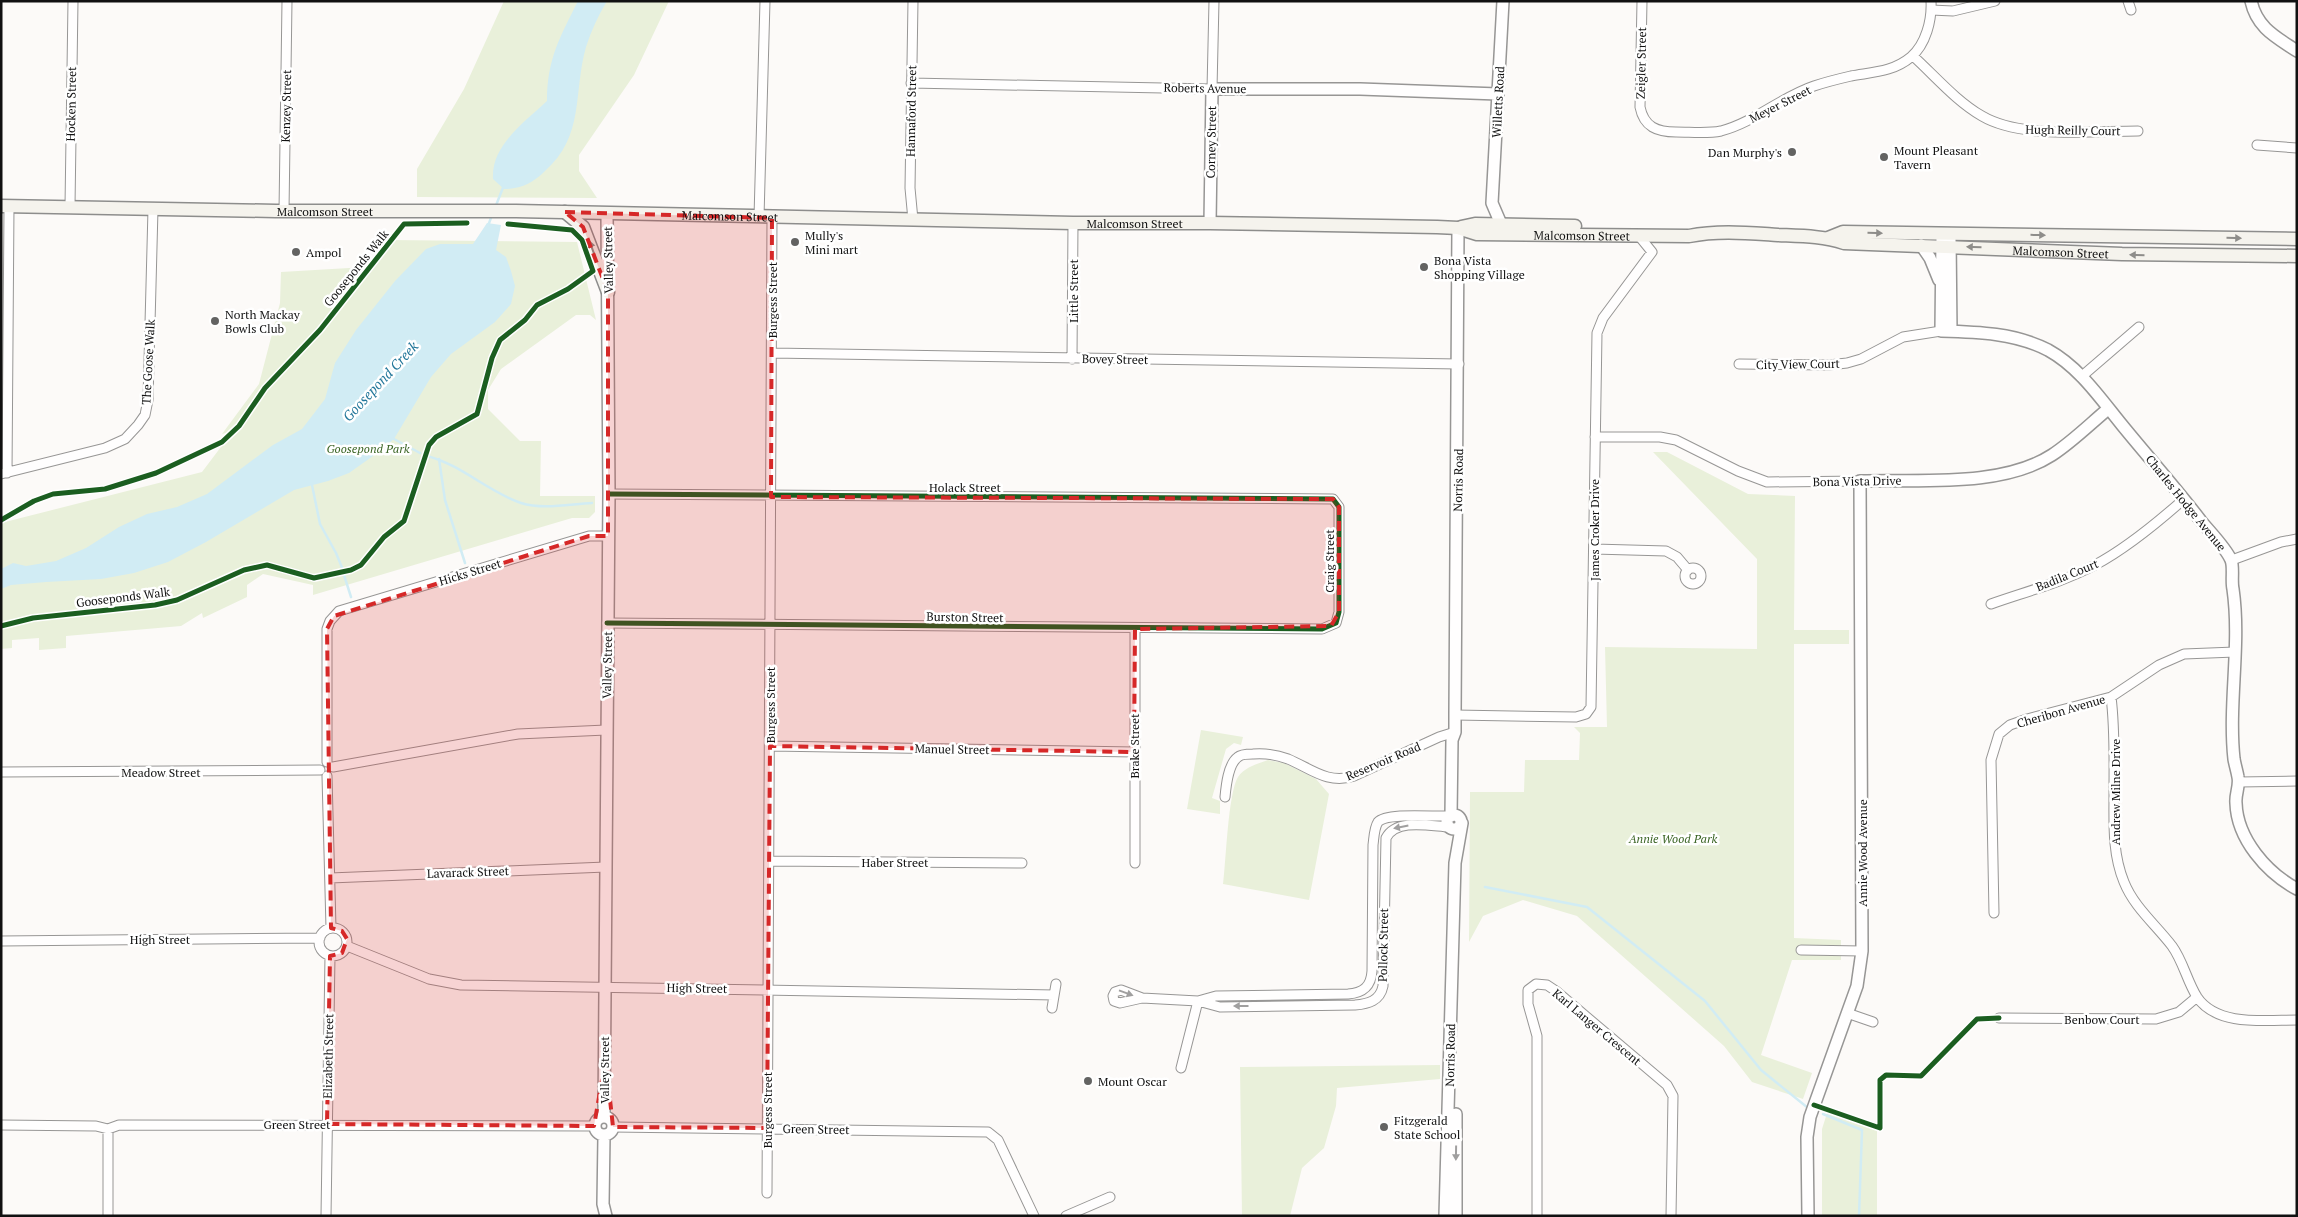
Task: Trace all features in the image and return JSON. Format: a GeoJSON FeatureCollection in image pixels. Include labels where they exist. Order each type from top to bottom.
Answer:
{"type":"FeatureCollection","features":[{"type":"Feature","properties":{"kind":"main road","name":"Malcomson Street"},"geometry":{"type":"LineString","coordinates":[[5,206],[284,211],[468,210],[1073,223],[1210,223],[1458,228],[1475,224],[1501,224],[1687,229],[1707,232],[1827,238],[1844,243],[1921,245],[1946,240],[2297,239]]}},
{"type":"Feature","properties":{"kind":"main road"},"geometry":{"type":"LineString","coordinates":[[565,212],[583,226],[608,292]]}},
{"type":"Feature","properties":{"kind":"main road","name":"Malcomson Street"},"geometry":{"type":"LineString","coordinates":[[1458,228],[1477,234],[1689,236],[1707,232]]}},
{"type":"Feature","properties":{"kind":"main road","name":"Malcomson Street"},"geometry":{"type":"LineString","coordinates":[[1827,238],[1844,232],[2122,254],[2297,256]]}},
{"type":"Feature","properties":{"kind":"street","name":"Hocken Street"},"geometry":{"type":"LineString","coordinates":[[70,206],[73,1]]}},
{"type":"Feature","properties":{"kind":"street","name":"Kenzey Street"},"geometry":{"type":"LineString","coordinates":[[284,211],[287,1]]}},
{"type":"Feature","properties":{"kind":"street","name":"Burgess Street"},"geometry":{"type":"LineString","coordinates":[[765,1],[766,217],[772,353],[767,1193]]}},
{"type":"Feature","properties":{"kind":"street","name":"Hannaford Street"},"geometry":{"type":"LineString","coordinates":[[912,220],[910,188],[913,1]]}},
{"type":"Feature","properties":{"kind":"street","name":"Corney Street"},"geometry":{"type":"LineString","coordinates":[[1210,223],[1214,1]]}},
{"type":"Feature","properties":{"kind":"street","name":"Willetts Road"},"geometry":{"type":"LineString","coordinates":[[1501,224],[1492,203],[1503,1]]}},
{"type":"Feature","properties":{"kind":"street","name":"Zeigler Street"},"geometry":{"type":"LineString","coordinates":[[1642,1],[1640,107],[1647,124]]}},
{"type":"Feature","properties":{"kind":"street"},"geometry":{"type":"LineString","coordinates":[[1931,6],[1953,11],[1995,1]]}},
{"type":"Feature","properties":{"kind":"street"},"geometry":{"type":"LineString","coordinates":[[2251,1],[2260,24],[2268,32],[2297,51]]}},
{"type":"Feature","properties":{"kind":"street","name":"Meyer Street"},"geometry":{"type":"LineString","coordinates":[[1647,124],[1659,131],[1720,131],[1740,124],[1801,91],[1832,80],[1882,72],[1900,65],[1913,56],[1925,38],[1931,6]]}},
{"type":"Feature","properties":{"kind":"street","name":"Hugh Reilly Court"},"geometry":{"type":"LineString","coordinates":[[1913,56],[1964,103],[1982,116],[2001,125],[2022,130],[2138,131]]}},
{"type":"Feature","properties":{"kind":"street","name":"Roberts Avenue"},"geometry":{"type":"LineString","coordinates":[[911,83],[1360,89],[1498,94]]}},
{"type":"Feature","properties":{"kind":"street"},"geometry":{"type":"LineString","coordinates":[[2257,145],[2297,148]]}},
{"type":"Feature","properties":{"kind":"street"},"geometry":{"type":"LineString","coordinates":[[4,473],[5,206]]}},
{"type":"Feature","properties":{"kind":"street","name":"The Goose Walk"},"geometry":{"type":"LineString","coordinates":[[4,473],[105,448],[125,439],[138,425],[144,415],[148,400],[153,209]]}},
{"type":"Feature","properties":{"kind":"street","name":"Valley Street"},"geometry":{"type":"LineString","coordinates":[[604,1117],[609,494],[607,213]]}},
{"type":"Feature","properties":{"kind":"street","name":"Little Street"},"geometry":{"type":"LineString","coordinates":[[1072,359],[1073,223]]}},
{"type":"Feature","properties":{"kind":"street","name":"Norris Road"},"geometry":{"type":"LineString","coordinates":[[1456,1216],[1450,1173],[1449,1034],[1455,863],[1454,822],[1458,805],[1458,739],[1455,732],[1455,715],[1458,228]]}},
{"type":"Feature","properties":{"kind":"street","name":"James Croker Drive"},"geometry":{"type":"LineString","coordinates":[[1455,715],[1576,717],[1583,716],[1590,710],[1592,702],[1597,333],[1602,318],[1652,252],[1639,236]]}},
{"type":"Feature","properties":{"kind":"street"},"geometry":{"type":"LineString","coordinates":[[1946,240],[1942,287],[1946,331]]}},
{"type":"Feature","properties":{"kind":"street"},"geometry":{"type":"LineString","coordinates":[[1946,240],[1946,331]]}},
{"type":"Feature","properties":{"kind":"street"},"geometry":{"type":"LineString","coordinates":[[1921,245],[1930,258],[1942,287]]}},
{"type":"Feature","properties":{"kind":"street"},"geometry":{"type":"LineString","coordinates":[[2081,377],[2139,327]]}},
{"type":"Feature","properties":{"kind":"street","name":"City View Court"},"geometry":{"type":"LineString","coordinates":[[1739,364],[1829,365],[1847,363],[1861,359],[1903,337],[1946,331]]}},
{"type":"Feature","properties":{"kind":"street","name":"Charles Hodge Avenue"},"geometry":{"type":"LineString","coordinates":[[1946,331],[2012,337],[2032,343],[2063,360],[2081,377],[2184,499],[2232,560],[2235,608],[2234,751],[2239,782],[2236,802],[2245,835],[2257,855],[2272,872],[2297,889]]}},
{"type":"Feature","properties":{"kind":"street","name":"Bovey Street"},"geometry":{"type":"LineString","coordinates":[[772,353],[1458,364]]}},
{"type":"Feature","properties":{"kind":"street","name":"Bona Vista Drive"},"geometry":{"type":"LineString","coordinates":[[1595,437],[1660,437],[1676,440],[1738,471],[1767,482],[1988,477],[2029,466],[2051,455],[2108,409]]}},
{"type":"Feature","properties":{"kind":"street","name":"Annie Wood Avenue"},"geometry":{"type":"LineString","coordinates":[[1808,1216],[1807,1138],[1810,1117],[1857,986],[1862,951],[1860,481]]}},
{"type":"Feature","properties":{"kind":"street","name":"Holack Street"},"geometry":{"type":"LineString","coordinates":[[609,494],[771,497],[1321,498]]}},
{"type":"Feature","properties":{"kind":"street","name":"Craig Street"},"geometry":{"type":"LineString","coordinates":[[1321,498],[1333,499],[1339,507],[1339,612],[1336,623],[1322,629]]}},
{"type":"Feature","properties":{"kind":"street","name":"Badila Court"},"geometry":{"type":"LineString","coordinates":[[1991,604],[2074,575],[2095,565],[2159,521],[2184,499]]}},
{"type":"Feature","properties":{"kind":"street","name":"Hicks Street"},"geometry":{"type":"LineString","coordinates":[[330,765],[327,629],[339,611],[589,536],[608,536]]}},
{"type":"Feature","properties":{"kind":"street"},"geometry":{"type":"LineString","coordinates":[[2232,560],[2275,544],[2297,539]]}},
{"type":"Feature","properties":{"kind":"street"},"geometry":{"type":"LineString","coordinates":[[1594,549],[1663,550],[1677,557],[1688,570]]}},
{"type":"Feature","properties":{"kind":"street","name":"Burston Street"},"geometry":{"type":"LineString","coordinates":[[607,623],[1322,629]]}},
{"type":"Feature","properties":{"kind":"street","name":"Brake Street"},"geometry":{"type":"LineString","coordinates":[[1135,628],[1135,863]]}},
{"type":"Feature","properties":{"kind":"street","name":"Cheribon Avenue"},"geometry":{"type":"LineString","coordinates":[[1994,913],[1991,760],[1999,734],[2010,725],[2027,719],[2111,697],[2172,658],[2184,654],[2235,652]]}},
{"type":"Feature","properties":{"kind":"street","name":"Andrew Milne Drive"},"geometry":{"type":"LineString","coordinates":[[2111,697],[2115,725],[2114,835],[2119,866],[2124,882],[2134,901],[2172,946],[2197,997],[2209,1009],[2222,1015],[2240,1019],[2297,1020]]}},
{"type":"Feature","properties":{"kind":"street"},"geometry":{"type":"LineString","coordinates":[[330,928],[330,878],[321,765],[518,734],[606,730]]}},
{"type":"Feature","properties":{"kind":"street","name":"Reservoir Road"},"geometry":{"type":"LineString","coordinates":[[1225,797],[1230,770],[1236,758],[1240,756],[1260,754],[1280,756],[1326,777],[1341,779],[1354,776],[1439,737],[1455,732]]}},
{"type":"Feature","properties":{"kind":"street","name":"Manuel Street"},"geometry":{"type":"LineString","coordinates":[[770,746],[1134,752]]}},
{"type":"Feature","properties":{"kind":"street","name":"Meadow Street"},"geometry":{"type":"LineString","coordinates":[[1,772],[323,773]]}},
{"type":"Feature","properties":{"kind":"street"},"geometry":{"type":"LineString","coordinates":[[2239,782],[2297,781]]}},
{"type":"Feature","properties":{"kind":"street"},"geometry":{"type":"LineString","coordinates":[[1426,822],[1397,827],[1387,835],[1375,830],[1378,822],[1385,817],[1426,822],[1454,822]]}},
{"type":"Feature","properties":{"kind":"street","name":"Pollock Street"},"geometry":{"type":"LineString","coordinates":[[1198,1001],[1216,996],[1360,992],[1369,985],[1372,972],[1375,830]]}},
{"type":"Feature","properties":{"kind":"street","name":"Pollock Street"},"geometry":{"type":"LineString","coordinates":[[1142,998],[1198,1001],[1217,1006],[1330,1006],[1363,1005],[1373,1002],[1380,995],[1383,986],[1384,857],[1387,835]]}},
{"type":"Feature","properties":{"kind":"street"},"geometry":{"type":"LineString","coordinates":[[1373,856],[1384,857]]}},
{"type":"Feature","properties":{"kind":"street","name":"Haber Street"},"geometry":{"type":"LineString","coordinates":[[769,861],[1022,863]]}},
{"type":"Feature","properties":{"kind":"street","name":"Lavarack Street"},"geometry":{"type":"LineString","coordinates":[[330,878],[606,867]]}},
{"type":"Feature","properties":{"kind":"street"},"geometry":{"type":"LineString","coordinates":[[1373,900],[1384,900]]}},
{"type":"Feature","properties":{"kind":"street"},"geometry":{"type":"LineString","coordinates":[[330,928],[342,931],[347,939],[347,946],[342,954],[330,956],[321,948],[320,938],[322,933],[330,928]]}},
{"type":"Feature","properties":{"kind":"street","name":"High Street"},"geometry":{"type":"LineString","coordinates":[[1,940],[320,938]]}},
{"type":"Feature","properties":{"kind":"street"},"geometry":{"type":"LineString","coordinates":[[1373,944],[1384,944]]}},
{"type":"Feature","properties":{"kind":"street","name":"High Street"},"geometry":{"type":"LineString","coordinates":[[347,946],[429,979],[461,985],[1054,995]]}},
{"type":"Feature","properties":{"kind":"street"},"geometry":{"type":"LineString","coordinates":[[1801,950],[1862,951]]}},
{"type":"Feature","properties":{"kind":"street","name":"Elizabeth Street"},"geometry":{"type":"LineString","coordinates":[[326,1216],[330,956]]}},
{"type":"Feature","properties":{"kind":"street"},"geometry":{"type":"LineString","coordinates":[[1372,972],[1384,972]]}},
{"type":"Feature","properties":{"kind":"street"},"geometry":{"type":"LineString","coordinates":[[1052,1008],[1056,984]]}},
{"type":"Feature","properties":{"kind":"street","name":"Karl Langer Crescent"},"geometry":{"type":"LineString","coordinates":[[1536,1216],[1538,1036],[1528,997],[1528,990],[1536,984],[1556,990],[1667,1085],[1673,1096],[1671,1216]]}},
{"type":"Feature","properties":{"kind":"street"},"geometry":{"type":"LineString","coordinates":[[1360,992],[1363,1005]]}},
{"type":"Feature","properties":{"kind":"street"},"geometry":{"type":"LineString","coordinates":[[1330,994],[1330,1006]]}},
{"type":"Feature","properties":{"kind":"street"},"geometry":{"type":"LineString","coordinates":[[1274,995],[1274,1006]]}},
{"type":"Feature","properties":{"kind":"street"},"geometry":{"type":"LineString","coordinates":[[1301,995],[1301,1006]]}},
{"type":"Feature","properties":{"kind":"street","name":"Benbow Court"},"geometry":{"type":"LineString","coordinates":[[2000,1018],[2156,1019],[2179,1012],[2197,997]]}},
{"type":"Feature","properties":{"kind":"street"},"geometry":{"type":"LineString","coordinates":[[1181,1068],[1198,1001]]}},
{"type":"Feature","properties":{"kind":"street"},"geometry":{"type":"LineString","coordinates":[[1846,1013],[1873,1022]]}},
{"type":"Feature","properties":{"kind":"street"},"geometry":{"type":"LineString","coordinates":[[604,1117],[612,1121],[613,1127],[611,1132],[604,1136],[596,1132],[594,1126],[596,1121],[604,1117]]}},
{"type":"Feature","properties":{"kind":"street","name":"Green Street"},"geometry":{"type":"LineString","coordinates":[[1,1125],[96,1126],[108,1129],[120,1125],[594,1126]]}},
{"type":"Feature","properties":{"kind":"street","name":"Green Street"},"geometry":{"type":"LineString","coordinates":[[613,1127],[988,1132],[998,1140],[1034,1216]]}},
{"type":"Feature","properties":{"kind":"street"},"geometry":{"type":"LineString","coordinates":[[108,1129],[108,1216]]}},
{"type":"Feature","properties":{"kind":"street"},"geometry":{"type":"LineString","coordinates":[[603,1212],[604,1136]]}},
{"type":"Feature","properties":{"kind":"street","name":"Norris Road"},"geometry":{"type":"LineString","coordinates":[[1445,1216],[1450,1173]]}},
{"type":"Feature","properties":{"kind":"street"},"geometry":{"type":"LineString","coordinates":[[1066,1216],[1110,1198]]}},
{"type":"Feature","properties":{"kind":"highlighted area"},"geometry":{"type":"Polygon","coordinates":[[[565,212],[772,218],[771,497],[1321,498],[1333,499],[1339,507],[1339,612],[1331,626],[1135,629],[1134,752],[770,746],[767,1128],[613,1127],[608,1081],[602,1080],[594,1126],[327,1124],[330,956],[342,953],[347,939],[342,931],[331,928],[327,629],[334,616],[589,536],[608,536],[608,292],[583,227],[565,212]]]}},
{"type":"Feature","properties":{"kind":"green space"},"geometry":{"type":"Polygon","coordinates":[[[504,1],[669,1],[634,75],[579,155],[579,171],[597,198],[417,197],[417,169],[464,89],[504,1]]]}},
{"type":"Feature","properties":{"kind":"green space","name":"Goosepond Park"},"geometry":{"type":"Polygon","coordinates":[[[389,240],[577,242],[596,320],[590,315],[576,315],[501,369],[488,390],[488,409],[520,441],[541,441],[540,496],[595,496],[595,512],[589,518],[572,518],[313,595],[313,585],[263,574],[247,585],[247,597],[203,618],[202,613],[181,626],[66,636],[66,648],[39,650],[39,638],[12,640],[12,648],[1,649],[1,523],[202,472],[233,431],[222,434],[259,384],[280,303],[281,272],[366,267],[389,240]]]}},
{"type":"Feature","properties":{"kind":"green space","name":"Annie Wood Park"},"geometry":{"type":"Polygon","coordinates":[[[1653,452],[1667,452],[1748,494],[1795,496],[1794,630],[1849,630],[1849,644],[1794,644],[1794,938],[1841,940],[1841,960],[1792,960],[1761,1055],[1812,1073],[1803,1099],[1752,1082],[1724,1046],[1577,916],[1523,900],[1483,916],[1469,942],[1470,792],[1524,792],[1525,760],[1579,760],[1580,733],[1574,727],[1607,727],[1605,647],[1757,649],[1757,559],[1653,452]]]}},
{"type":"Feature","properties":{"kind":"green space"},"geometry":{"type":"Polygon","coordinates":[[[1201,730],[1243,737],[1241,745],[1234,743],[1226,749],[1212,798],[1220,801],[1220,814],[1187,809],[1201,730]]]}},
{"type":"Feature","properties":{"kind":"green space"},"geometry":{"type":"Polygon","coordinates":[[[1268,760],[1284,763],[1316,779],[1329,794],[1309,900],[1223,884],[1230,812],[1235,785],[1238,777],[1244,771],[1268,760]]]}},
{"type":"Feature","properties":{"kind":"green space"},"geometry":{"type":"Polygon","coordinates":[[[1440,1065],[1440,1079],[1337,1088],[1336,1106],[1324,1148],[1302,1168],[1290,1216],[1242,1216],[1240,1067],[1440,1065]]]}},
{"type":"Feature","properties":{"kind":"green space"},"geometry":{"type":"Polygon","coordinates":[[[1829,1107],[1877,1123],[1877,1216],[1822,1216],[1822,1129],[1829,1107]]]}},
{"type":"Feature","properties":{"kind":"water"},"geometry":{"type":"Polygon","coordinates":[[[578,1],[607,1],[586,47],[572,129],[558,158],[536,179],[521,186],[504,189],[493,179],[498,155],[511,135],[547,101],[552,60],[560,37],[578,1]]]}},
{"type":"Feature","properties":{"kind":"water"},"geometry":{"type":"Polygon","coordinates":[[[487,223],[501,225],[496,250],[506,257],[511,271],[515,286],[511,304],[495,322],[451,354],[431,377],[394,439],[373,456],[349,473],[294,490],[168,562],[134,573],[101,579],[11,585],[1,589],[1,569],[13,563],[26,566],[56,561],[86,548],[119,527],[147,514],[177,507],[207,494],[273,445],[302,429],[325,399],[335,363],[356,330],[395,281],[426,249],[440,244],[473,244],[487,223]]]}},
{"type":"Feature","properties":{"kind":"waterway","name":"Goosepond Creek"},"geometry":{"type":"LineString","coordinates":[[495,208],[504,185]]}},
{"type":"Feature","properties":{"kind":"waterway","name":"Goosepond Creek"},"geometry":{"type":"LineString","coordinates":[[488,226],[492,215]]}},
{"type":"Feature","properties":{"kind":"waterway"},"geometry":{"type":"LineString","coordinates":[[394,439],[420,453]]}},
{"type":"Feature","properties":{"kind":"waterway"},"geometry":{"type":"LineString","coordinates":[[427,456],[440,460],[497,492],[521,503],[538,506],[592,503]]}},
{"type":"Feature","properties":{"kind":"waterway"},"geometry":{"type":"LineString","coordinates":[[439,459],[445,500],[465,563]]}},
{"type":"Feature","properties":{"kind":"waterway"},"geometry":{"type":"LineString","coordinates":[[312,485],[320,524],[343,570]]}},
{"type":"Feature","properties":{"kind":"waterway"},"geometry":{"type":"LineString","coordinates":[[344,575],[351,597]]}},
{"type":"Feature","properties":{"kind":"waterway"},"geometry":{"type":"LineString","coordinates":[[1485,887],[1587,907],[1705,1001],[1761,1070],[1808,1108]]}},
{"type":"Feature","properties":{"kind":"waterway"},"geometry":{"type":"LineString","coordinates":[[1823,1114],[1862,1130],[1859,1216]]}},
{"type":"Feature","properties":{"kind":"cycle path","name":"Gooseponds Walk"},"geometry":{"type":"LineString","coordinates":[[1,520],[34,501],[53,494],[105,489],[156,473],[222,442],[239,426],[265,388],[320,330],[404,224],[467,223]]}},
{"type":"Feature","properties":{"kind":"cycle path","name":"Gooseponds Walk"},"geometry":{"type":"LineString","coordinates":[[1,626],[33,618],[155,605],[177,600],[244,570],[267,565],[314,578],[351,570],[361,565],[384,537],[404,521],[429,445],[436,437],[477,414],[492,358],[500,340],[525,320],[537,305],[568,289],[593,271],[582,240],[572,230],[508,224]]}},
{"type":"Feature","properties":{"kind":"cycle path"},"geometry":{"type":"LineString","coordinates":[[607,623],[1322,629],[1336,623],[1339,612],[1339,507],[1333,499],[609,494]]}},
{"type":"Feature","properties":{"kind":"cycle path"},"geometry":{"type":"LineString","coordinates":[[1814,1105],[1880,1128],[1880,1080],[1886,1075],[1921,1076],[1977,1019],[1999,1018]]}},
{"type":"Feature","properties":{"kind":"place","name":"Dan Murphy's"},"geometry":{"type":"Point","coordinates":[1792,152]}},
{"type":"Feature","properties":{"kind":"place","name":"Mount Pleasant Tavern"},"geometry":{"type":"Point","coordinates":[1884,157]}},
{"type":"Feature","properties":{"kind":"place","name":"Mully's Mini mart"},"geometry":{"type":"Point","coordinates":[795,242]}},
{"type":"Feature","properties":{"kind":"place","name":"Ampol"},"geometry":{"type":"Point","coordinates":[296,252]}},
{"type":"Feature","properties":{"kind":"place","name":"Bona Vista Shopping Village"},"geometry":{"type":"Point","coordinates":[1424,267]}},
{"type":"Feature","properties":{"kind":"place","name":"North Mackay Bowls Club"},"geometry":{"type":"Point","coordinates":[215,321]}},
{"type":"Feature","properties":{"kind":"place","name":"Mount Oscar"},"geometry":{"type":"Point","coordinates":[1088,1081]}},
{"type":"Feature","properties":{"kind":"place","name":"Fitzgerald State School"},"geometry":{"type":"Point","coordinates":[1384,1127]}}]}
